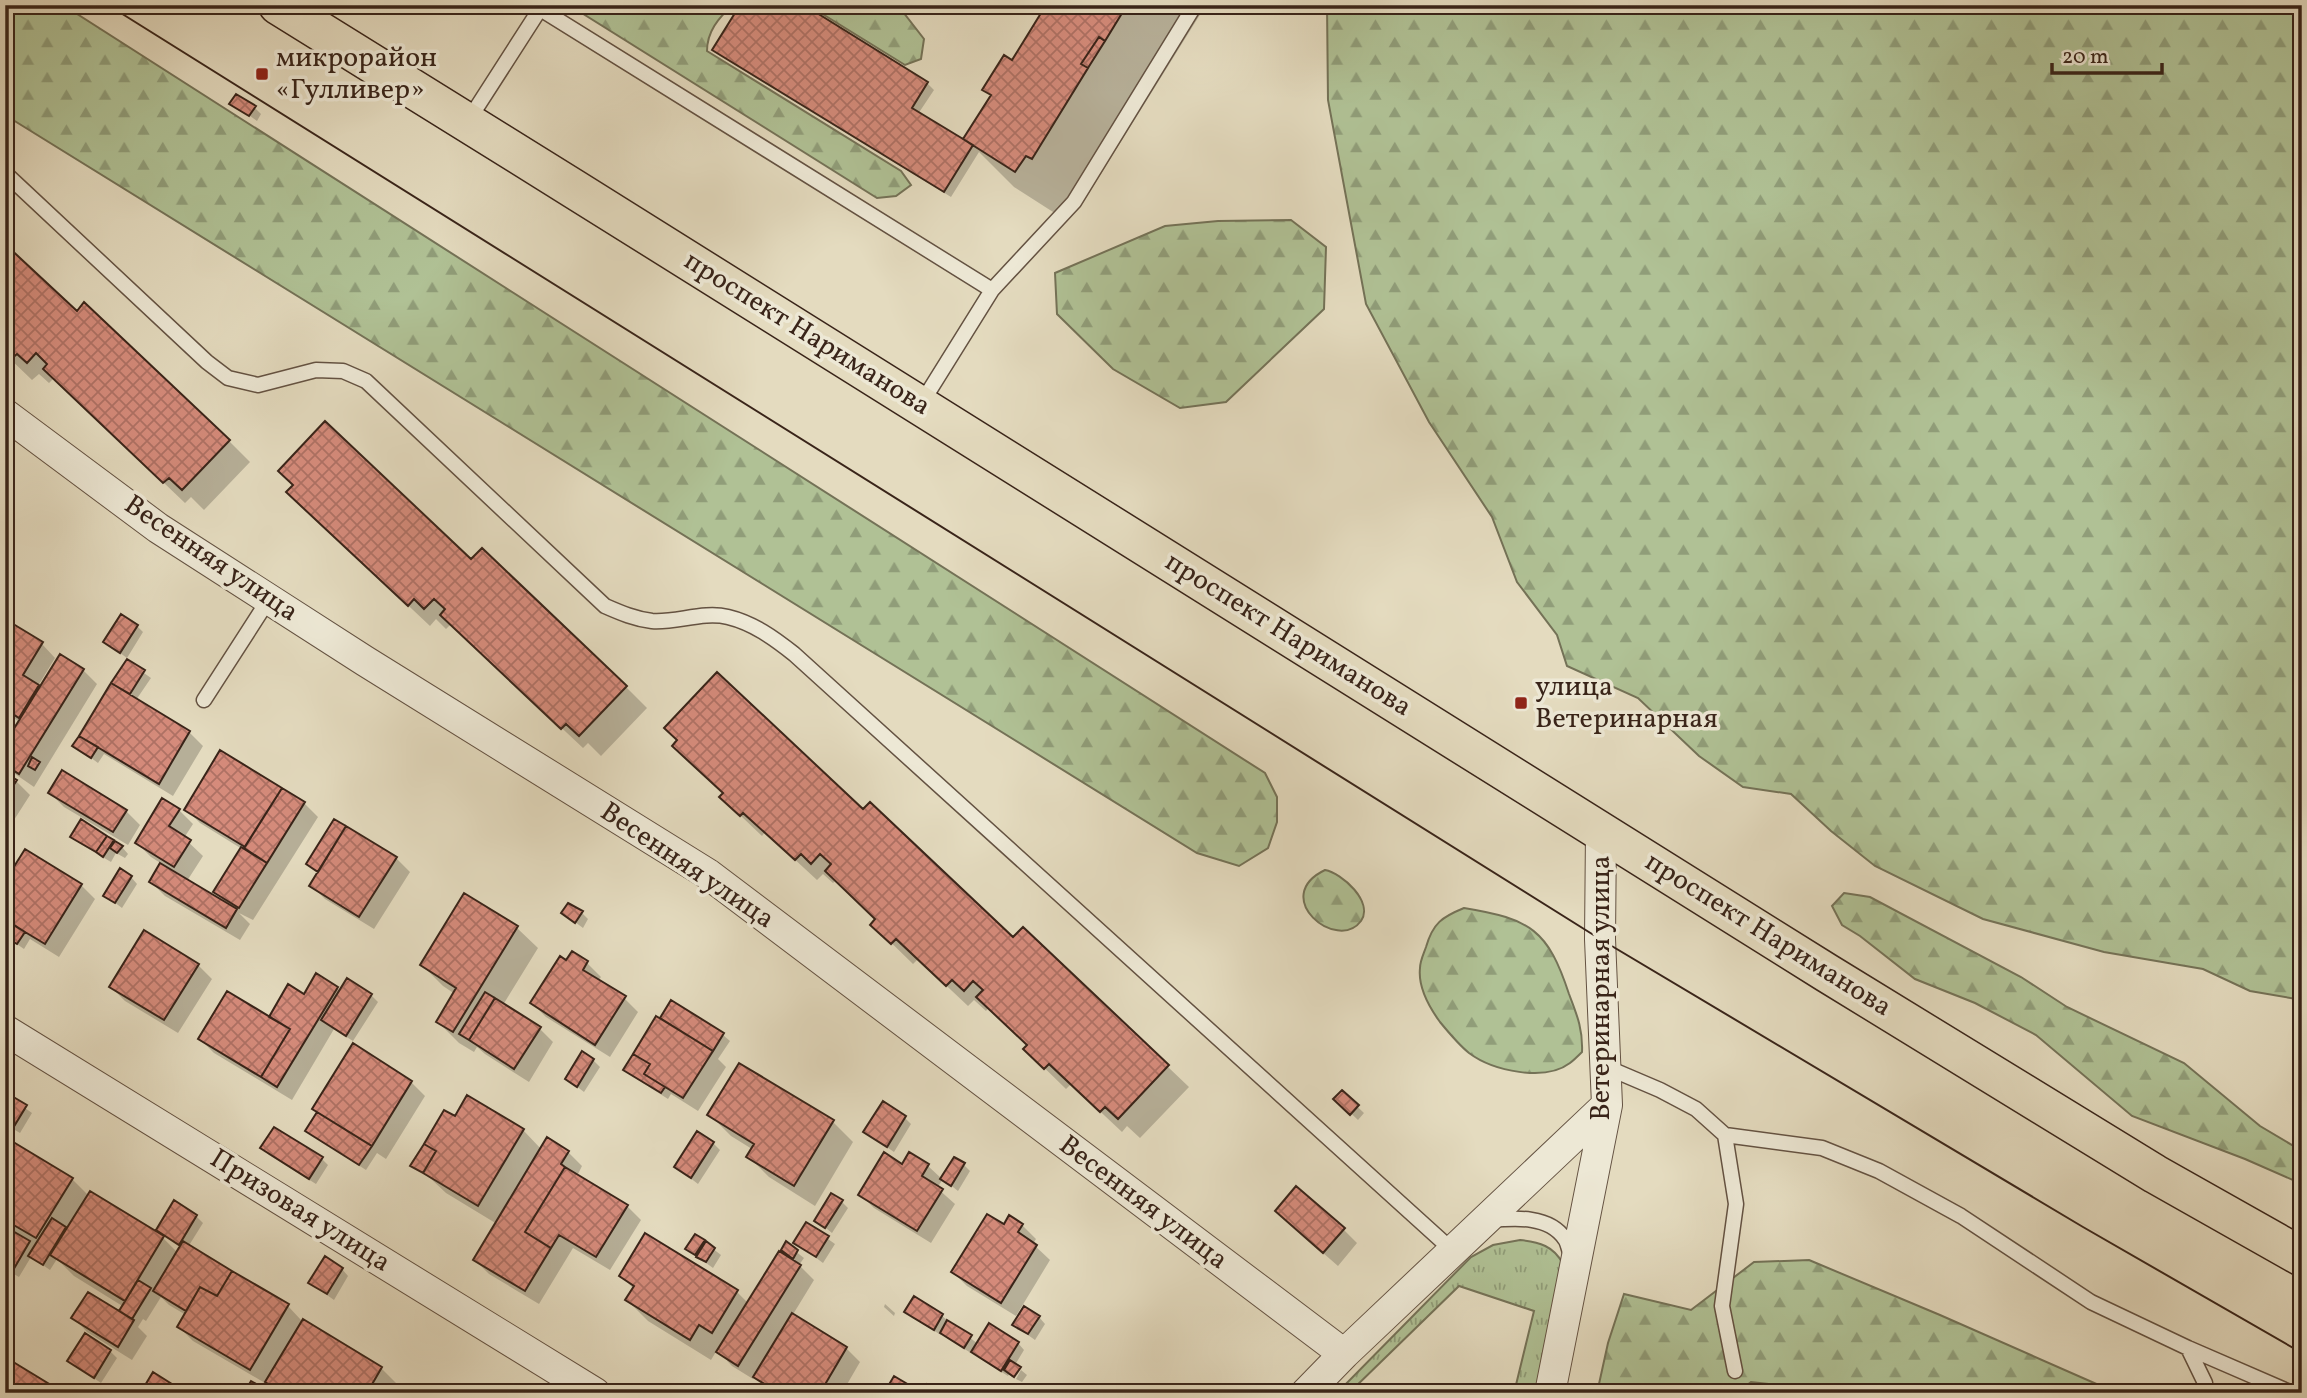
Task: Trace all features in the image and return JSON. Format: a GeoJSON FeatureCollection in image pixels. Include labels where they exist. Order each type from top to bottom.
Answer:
{"type":"FeatureCollection","features":[{"type":"Feature","properties":{"kind":"main road","name":"проспект Нариманова"},"geometry":{"type":"LineString","coordinates":[[278,5],[1816,966],[2155,1174],[2302,1257]]}},
{"type":"Feature","properties":{"kind":"street","name":"Весенняя улица"},"geometry":{"type":"LineString","coordinates":[[5,414],[158,528],[708,874],[1344,1354]]}},
{"type":"Feature","properties":{"kind":"street","name":"Ветеринарная улица"},"geometry":{"type":"LineString","coordinates":[[1550,1393],[1607,1105],[1600,939],[1601,831]]}},
{"type":"Feature","properties":{"kind":"street","name":"Призовая улица"},"geometry":{"type":"LineString","coordinates":[[5,1030],[594,1393]]}},
{"type":"Feature","properties":{"kind":"street"},"geometry":{"type":"LineString","coordinates":[[1306,1393],[1607,1105]]}},
{"type":"Feature","properties":{"kind":"lane"},"geometry":{"type":"LineString","coordinates":[[920,405],[992,290],[1074,202],[1195,5]]}},
{"type":"Feature","properties":{"kind":"lane"},"geometry":{"type":"LineString","coordinates":[[467,122],[537,7],[992,290]]}},
{"type":"Feature","properties":{"kind":"lane"},"geometry":{"type":"LineString","coordinates":[[5,173],[207,362],[228,378],[258,385],[316,370],[343,371],[366,381],[605,606],[628,617],[654,621],[726,616],[755,627],[775,639],[1453,1251]]}},
{"type":"Feature","properties":{"kind":"lane"},"geometry":{"type":"LineString","coordinates":[[204,700],[269,599]]}},
{"type":"Feature","properties":{"kind":"lane"},"geometry":{"type":"LineString","coordinates":[[1606,1067],[1696,1109],[1725,1135],[1822,1148],[1879,1171],[1961,1216],[2091,1302],[2292,1393]]}},
{"type":"Feature","properties":{"kind":"lane"},"geometry":{"type":"LineString","coordinates":[[1725,1135],[1736,1204],[1721,1306],[1735,1371]]}},
{"type":"Feature","properties":{"kind":"lane"},"geometry":{"type":"LineString","coordinates":[[1485,1220],[1522,1217],[1547,1224],[1565,1239],[1575,1268]]}},
{"type":"Feature","properties":{"kind":"lane"},"geometry":{"type":"LineString","coordinates":[[2188,1348],[2205,1383],[2206,1393]]}},
{"type":"Feature","properties":{"kind":"green space"},"geometry":{"type":"Polygon","coordinates":[[[5,5],[63,5],[1265,773],[1277,797],[1277,822],[1268,848],[1239,866],[1197,853],[5,115],[5,5]]]}},
{"type":"Feature","properties":{"kind":"green space"},"geometry":{"type":"Polygon","coordinates":[[[569,5],[733,5],[714,26],[707,51],[901,171],[911,185],[896,196],[877,198],[569,5]]]}},
{"type":"Feature","properties":{"kind":"green space"},"geometry":{"type":"Polygon","coordinates":[[[808,5],[893,5],[903,12],[924,39],[921,59],[905,65],[808,5]]]}},
{"type":"Feature","properties":{"kind":"green space"},"geometry":{"type":"Polygon","coordinates":[[[1327,5],[2302,5],[2302,1000],[2250,991],[2203,969],[2104,952],[1983,919],[1875,866],[1791,794],[1743,787],[1699,756],[1638,698],[1567,666],[1557,635],[1517,582],[1492,517],[1429,422],[1366,304],[1328,100],[1327,5]]]}},
{"type":"Feature","properties":{"kind":"green space"},"geometry":{"type":"Polygon","coordinates":[[[1291,220],[1326,247],[1324,309],[1226,402],[1180,408],[1113,369],[1057,314],[1055,273],[1165,226],[1218,221],[1291,220]]]}},
{"type":"Feature","properties":{"kind":"green space"},"geometry":{"type":"Polygon","coordinates":[[[1325,870],[1347,882],[1360,897],[1364,913],[1361,921],[1350,929],[1337,930],[1324,926],[1313,918],[1305,906],[1304,894],[1309,881],[1325,870]]]}},
{"type":"Feature","properties":{"kind":"green space"},"geometry":{"type":"Polygon","coordinates":[[[1844,893],[1870,897],[2021,977],[2067,1007],[2184,1063],[2260,1126],[2302,1151],[2302,1184],[2132,1116],[2036,1035],[1975,1003],[1915,979],[1842,925],[1832,906],[1844,893]]]}},
{"type":"Feature","properties":{"kind":"green space"},"geometry":{"type":"Polygon","coordinates":[[[1464,908],[1521,923],[1534,931],[1553,955],[1580,1029],[1582,1052],[1570,1063],[1559,1069],[1533,1073],[1491,1065],[1465,1050],[1436,1016],[1423,989],[1421,963],[1435,926],[1464,908]]]}},
{"type":"Feature","properties":{"kind":"green space"},"geometry":{"type":"Polygon","coordinates":[[[1520,1240],[1545,1246],[1555,1253],[1563,1264],[1543,1393],[1514,1393],[1534,1311],[1459,1286],[1349,1393],[1337,1393],[1471,1257],[1493,1245],[1520,1240]]]}},
{"type":"Feature","properties":{"kind":"green space"},"geometry":{"type":"Polygon","coordinates":[[[1809,1260],[2117,1393],[1806,1393],[1796,1387],[1751,1382],[1737,1393],[1597,1393],[1608,1343],[1624,1294],[1691,1310],[1754,1262],[1809,1260]]]}},
{"type":"Feature","properties":{"kind":"building"},"geometry":{"type":"Polygon","coordinates":[[[740,5],[804,5],[928,82],[912,108],[973,145],[944,192],[712,50],[740,5]]]}},
{"type":"Feature","properties":{"kind":"building"},"geometry":{"type":"Polygon","coordinates":[[[1046,5],[1127,5],[1105,41],[1099,37],[1081,64],[1088,68],[1032,159],[1026,156],[1015,172],[963,139],[991,95],[982,90],[1004,55],[1012,60],[1046,5]]]}},
{"type":"Feature","properties":{"kind":"building"},"geometry":{"type":"Polygon","coordinates":[[[1099,37],[1105,41],[1088,68],[1081,64],[1099,37]]]}},
{"type":"Feature","properties":{"kind":"building"},"geometry":{"type":"Polygon","coordinates":[[[236,94],[256,106],[249,116],[229,104],[236,94]]]}},
{"type":"Feature","properties":{"kind":"building"},"geometry":{"type":"Polygon","coordinates":[[[5,244],[77,311],[84,302],[230,440],[182,490],[169,478],[163,483],[43,369],[47,364],[36,353],[27,363],[17,354],[10,360],[5,356],[5,244]]]}},
{"type":"Feature","properties":{"kind":"building"},"geometry":{"type":"Polygon","coordinates":[[[325,421],[471,559],[482,548],[627,686],[579,736],[566,724],[561,729],[440,615],[445,609],[434,599],[424,609],[414,599],[408,606],[286,492],[293,485],[278,471],[325,421]]]}},
{"type":"Feature","properties":{"kind":"building"},"geometry":{"type":"Polygon","coordinates":[[[121,614],[138,625],[120,653],[103,642],[121,614]]]}},
{"type":"Feature","properties":{"kind":"building"},"geometry":{"type":"Polygon","coordinates":[[[5,619],[43,642],[23,675],[39,685],[19,718],[5,709],[5,619]]]}},
{"type":"Feature","properties":{"kind":"building"},"geometry":{"type":"Polygon","coordinates":[[[60,654],[84,669],[19,774],[5,765],[5,743],[60,654]]]}},
{"type":"Feature","properties":{"kind":"building"},"geometry":{"type":"Polygon","coordinates":[[[127,659],[145,670],[130,694],[111,683],[127,659]]]}},
{"type":"Feature","properties":{"kind":"building"},"geometry":{"type":"Polygon","coordinates":[[[717,672],[863,809],[870,802],[1013,937],[1023,927],[1169,1065],[1118,1119],[1105,1107],[1100,1112],[1049,1064],[1044,1069],[1023,1049],[1027,1045],[976,997],[983,990],[973,981],[964,991],[952,980],[946,986],[896,939],[891,944],[870,925],[875,919],[825,871],[831,864],[820,854],[811,864],[801,854],[795,860],[743,813],[740,816],[719,797],[723,793],[672,746],[677,740],[664,728],[717,672]]]}},
{"type":"Feature","properties":{"kind":"building"},"geometry":{"type":"Polygon","coordinates":[[[111,683],[190,731],[159,784],[79,736],[111,683]]]}},
{"type":"Feature","properties":{"kind":"building"},"geometry":{"type":"Polygon","coordinates":[[[79,736],[98,747],[91,758],[72,746],[79,736]]]}},
{"type":"Feature","properties":{"kind":"building"},"geometry":{"type":"Polygon","coordinates":[[[220,750],[282,788],[245,847],[184,810],[220,750]]]}},
{"type":"Feature","properties":{"kind":"building"},"geometry":{"type":"Polygon","coordinates":[[[32,757],[40,762],[35,770],[28,766],[32,757]]]}},
{"type":"Feature","properties":{"kind":"building"},"geometry":{"type":"Polygon","coordinates":[[[62,770],[127,810],[113,832],[48,793],[62,770]]]}},
{"type":"Feature","properties":{"kind":"building"},"geometry":{"type":"Polygon","coordinates":[[[5,773],[17,780],[5,798],[5,773]]]}},
{"type":"Feature","properties":{"kind":"building"},"geometry":{"type":"Polygon","coordinates":[[[282,788],[305,802],[267,863],[244,848],[282,788]]]}},
{"type":"Feature","properties":{"kind":"building"},"geometry":{"type":"Polygon","coordinates":[[[162,798],[180,809],[169,826],[191,840],[174,867],[135,843],[162,798]]]}},
{"type":"Feature","properties":{"kind":"building"},"geometry":{"type":"Polygon","coordinates":[[[81,819],[107,836],[96,852],[70,837],[81,819]]]}},
{"type":"Feature","properties":{"kind":"building"},"geometry":{"type":"Polygon","coordinates":[[[334,819],[346,826],[318,872],[306,864],[334,819]]]}},
{"type":"Feature","properties":{"kind":"building"},"geometry":{"type":"Polygon","coordinates":[[[346,826],[397,857],[359,917],[309,886],[346,826]]]}},
{"type":"Feature","properties":{"kind":"building"},"geometry":{"type":"Polygon","coordinates":[[[107,836],[114,840],[103,857],[96,852],[107,836]]]}},
{"type":"Feature","properties":{"kind":"building"},"geometry":{"type":"Polygon","coordinates":[[[115,841],[123,846],[117,853],[110,848],[115,841]]]}},
{"type":"Feature","properties":{"kind":"building"},"geometry":{"type":"Polygon","coordinates":[[[241,847],[267,863],[239,908],[213,892],[241,847]]]}},
{"type":"Feature","properties":{"kind":"building"},"geometry":{"type":"Polygon","coordinates":[[[25,849],[82,884],[45,944],[5,920],[5,881],[25,849]]]}},
{"type":"Feature","properties":{"kind":"building"},"geometry":{"type":"Polygon","coordinates":[[[160,863],[237,909],[226,928],[149,882],[160,863]]]}},
{"type":"Feature","properties":{"kind":"building"},"geometry":{"type":"Polygon","coordinates":[[[120,868],[132,876],[115,903],[103,896],[120,868]]]}},
{"type":"Feature","properties":{"kind":"building"},"geometry":{"type":"Polygon","coordinates":[[[464,893],[518,926],[453,1032],[436,1022],[456,988],[420,965],[464,893]]]}},
{"type":"Feature","properties":{"kind":"building"},"geometry":{"type":"Polygon","coordinates":[[[568,903],[583,911],[575,923],[561,913],[568,903]]]}},
{"type":"Feature","properties":{"kind":"building"},"geometry":{"type":"Polygon","coordinates":[[[11,923],[25,932],[17,944],[5,937],[11,923]]]}},
{"type":"Feature","properties":{"kind":"building"},"geometry":{"type":"Polygon","coordinates":[[[144,930],[199,964],[164,1020],[109,987],[144,930]]]}},
{"type":"Feature","properties":{"kind":"building"},"geometry":{"type":"Polygon","coordinates":[[[572,951],[588,961],[583,970],[626,996],[595,1045],[530,1003],[560,956],[566,960],[572,951]]]}},
{"type":"Feature","properties":{"kind":"building"},"geometry":{"type":"Polygon","coordinates":[[[316,973],[338,987],[277,1087],[261,1077],[290,1029],[269,1017],[288,984],[304,994],[316,973]]]}},
{"type":"Feature","properties":{"kind":"building"},"geometry":{"type":"Polygon","coordinates":[[[347,978],[372,994],[346,1036],[321,1020],[347,978]]]}},
{"type":"Feature","properties":{"kind":"building"},"geometry":{"type":"Polygon","coordinates":[[[227,991],[290,1029],[261,1077],[198,1039],[227,991]]]}},
{"type":"Feature","properties":{"kind":"building"},"geometry":{"type":"Polygon","coordinates":[[[485,992],[495,998],[469,1040],[459,1034],[485,992]]]}},
{"type":"Feature","properties":{"kind":"building"},"geometry":{"type":"Polygon","coordinates":[[[495,998],[541,1027],[514,1069],[469,1040],[495,998]]]}},
{"type":"Feature","properties":{"kind":"building"},"geometry":{"type":"Polygon","coordinates":[[[671,1000],[724,1033],[713,1051],[660,1018],[671,1000]]]}},
{"type":"Feature","properties":{"kind":"building"},"geometry":{"type":"Polygon","coordinates":[[[656,1016],[713,1051],[683,1098],[644,1074],[650,1064],[633,1054],[656,1016]]]}},
{"type":"Feature","properties":{"kind":"building"},"geometry":{"type":"Polygon","coordinates":[[[353,1043],[412,1081],[372,1146],[312,1109],[353,1043]]]}},
{"type":"Feature","properties":{"kind":"building"},"geometry":{"type":"Polygon","coordinates":[[[582,1051],[594,1059],[577,1087],[565,1079],[582,1051]]]}},
{"type":"Feature","properties":{"kind":"building"},"geometry":{"type":"Polygon","coordinates":[[[633,1054],[650,1064],[644,1074],[665,1087],[661,1093],[623,1070],[633,1054]]]}},
{"type":"Feature","properties":{"kind":"building"},"geometry":{"type":"Polygon","coordinates":[[[739,1063],[834,1120],[794,1186],[746,1157],[754,1144],[707,1115],[739,1063]]]}},
{"type":"Feature","properties":{"kind":"building"},"geometry":{"type":"Polygon","coordinates":[[[1342,1090],[1359,1105],[1350,1115],[1333,1099],[1342,1090]]]}},
{"type":"Feature","properties":{"kind":"building"},"geometry":{"type":"Polygon","coordinates":[[[5,1092],[27,1105],[13,1128],[5,1123],[5,1092]]]}},
{"type":"Feature","properties":{"kind":"building"},"geometry":{"type":"Polygon","coordinates":[[[467,1095],[524,1129],[478,1206],[423,1173],[436,1151],[424,1144],[444,1110],[455,1116],[467,1095]]]}},
{"type":"Feature","properties":{"kind":"building"},"geometry":{"type":"Polygon","coordinates":[[[883,1101],[906,1116],[887,1147],[863,1132],[883,1101]]]}},
{"type":"Feature","properties":{"kind":"building"},"geometry":{"type":"Polygon","coordinates":[[[317,1112],[372,1146],[359,1165],[305,1131],[317,1112]]]}},
{"type":"Feature","properties":{"kind":"building"},"geometry":{"type":"Polygon","coordinates":[[[274,1127],[323,1157],[309,1179],[260,1148],[274,1127]]]}},
{"type":"Feature","properties":{"kind":"building"},"geometry":{"type":"Polygon","coordinates":[[[697,1131],[714,1142],[691,1178],[674,1167],[697,1131]]]}},
{"type":"Feature","properties":{"kind":"building"},"geometry":{"type":"Polygon","coordinates":[[[5,1137],[73,1178],[36,1238],[5,1220],[5,1137]]]}},
{"type":"Feature","properties":{"kind":"building"},"geometry":{"type":"Polygon","coordinates":[[[547,1137],[569,1151],[561,1164],[565,1167],[525,1232],[551,1248],[525,1291],[473,1260],[547,1137]]]}},
{"type":"Feature","properties":{"kind":"building"},"geometry":{"type":"Polygon","coordinates":[[[424,1144],[436,1151],[423,1173],[410,1166],[424,1144]]]}},
{"type":"Feature","properties":{"kind":"building"},"geometry":{"type":"Polygon","coordinates":[[[884,1152],[902,1164],[909,1152],[929,1164],[922,1176],[943,1189],[917,1231],[858,1195],[884,1152]]]}},
{"type":"Feature","properties":{"kind":"building"},"geometry":{"type":"Polygon","coordinates":[[[954,1157],[965,1163],[951,1186],[940,1179],[954,1157]]]}},
{"type":"Feature","properties":{"kind":"building"},"geometry":{"type":"Polygon","coordinates":[[[565,1167],[628,1205],[596,1257],[559,1235],[551,1248],[525,1232],[565,1167]]]}},
{"type":"Feature","properties":{"kind":"building"},"geometry":{"type":"Polygon","coordinates":[[[1296,1186],[1345,1228],[1323,1253],[1275,1211],[1296,1186]]]}},
{"type":"Feature","properties":{"kind":"building"},"geometry":{"type":"Polygon","coordinates":[[[90,1191],[164,1236],[125,1301],[50,1255],[90,1191]]]}},
{"type":"Feature","properties":{"kind":"building"},"geometry":{"type":"Polygon","coordinates":[[[831,1193],[843,1200],[825,1228],[814,1221],[831,1193]]]}},
{"type":"Feature","properties":{"kind":"building"},"geometry":{"type":"Polygon","coordinates":[[[174,1200],[197,1215],[179,1245],[156,1230],[174,1200]]]}},
{"type":"Feature","properties":{"kind":"building"},"geometry":{"type":"Polygon","coordinates":[[[987,1214],[1004,1224],[1009,1215],[1023,1224],[1018,1232],[1037,1245],[1001,1303],[951,1272],[987,1214]]]}},
{"type":"Feature","properties":{"kind":"building"},"geometry":{"type":"Polygon","coordinates":[[[52,1218],[66,1227],[43,1265],[28,1256],[52,1218]]]}},
{"type":"Feature","properties":{"kind":"building"},"geometry":{"type":"Polygon","coordinates":[[[806,1222],[829,1236],[816,1257],[793,1243],[806,1222]]]}},
{"type":"Feature","properties":{"kind":"building"},"geometry":{"type":"Polygon","coordinates":[[[11,1230],[30,1241],[12,1272],[5,1268],[5,1240],[11,1230]]]}},
{"type":"Feature","properties":{"kind":"building"},"geometry":{"type":"Polygon","coordinates":[[[645,1233],[738,1290],[712,1333],[699,1325],[690,1340],[625,1300],[634,1286],[619,1276],[645,1233]]]}},
{"type":"Feature","properties":{"kind":"building"},"geometry":{"type":"Polygon","coordinates":[[[695,1234],[705,1240],[695,1255],[685,1249],[695,1234]]]}},
{"type":"Feature","properties":{"kind":"building"},"geometry":{"type":"Polygon","coordinates":[[[183,1241],[232,1271],[217,1296],[200,1287],[186,1311],[153,1291],[183,1241]]]}},
{"type":"Feature","properties":{"kind":"building"},"geometry":{"type":"Polygon","coordinates":[[[706,1241],[715,1248],[706,1262],[696,1257],[706,1241]]]}},
{"type":"Feature","properties":{"kind":"building"},"geometry":{"type":"Polygon","coordinates":[[[786,1241],[798,1250],[793,1259],[781,1250],[786,1241]]]}},
{"type":"Feature","properties":{"kind":"building"},"geometry":{"type":"Polygon","coordinates":[[[779,1251],[801,1265],[738,1366],[716,1352],[779,1251]]]}},
{"type":"Feature","properties":{"kind":"building"},"geometry":{"type":"Polygon","coordinates":[[[325,1256],[343,1268],[327,1294],[308,1283],[325,1256]]]}},
{"type":"Feature","properties":{"kind":"building"},"geometry":{"type":"Polygon","coordinates":[[[232,1271],[289,1304],[250,1370],[177,1327],[200,1287],[217,1296],[232,1271]]]}},
{"type":"Feature","properties":{"kind":"building"},"geometry":{"type":"Polygon","coordinates":[[[138,1280],[151,1288],[132,1319],[119,1311],[138,1280]]]}},
{"type":"Feature","properties":{"kind":"building"},"geometry":{"type":"Polygon","coordinates":[[[88,1292],[134,1320],[118,1347],[71,1318],[88,1292]]]}},
{"type":"Feature","properties":{"kind":"building"},"geometry":{"type":"Polygon","coordinates":[[[914,1296],[943,1314],[934,1330],[904,1312],[914,1296]]]}},
{"type":"Feature","properties":{"kind":"building"},"geometry":{"type":"Polygon","coordinates":[[[1024,1306],[1040,1316],[1028,1334],[1012,1325],[1024,1306]]]}},
{"type":"Feature","properties":{"kind":"building"},"geometry":{"type":"Polygon","coordinates":[[[792,1313],[847,1347],[820,1393],[779,1393],[753,1377],[792,1313]]]}},
{"type":"Feature","properties":{"kind":"building"},"geometry":{"type":"Polygon","coordinates":[[[303,1319],[382,1367],[367,1393],[283,1393],[265,1382],[303,1319]]]}},
{"type":"Feature","properties":{"kind":"building"},"geometry":{"type":"Polygon","coordinates":[[[947,1320],[972,1335],[964,1348],[940,1333],[947,1320]]]}},
{"type":"Feature","properties":{"kind":"building"},"geometry":{"type":"Polygon","coordinates":[[[989,1323],[1019,1342],[1001,1371],[971,1352],[989,1323]]]}},
{"type":"Feature","properties":{"kind":"building"},"geometry":{"type":"Polygon","coordinates":[[[85,1333],[111,1350],[94,1378],[67,1361],[85,1333]]]}},
{"type":"Feature","properties":{"kind":"building"},"geometry":{"type":"Polygon","coordinates":[[[10,1360],[64,1393],[5,1393],[5,1367],[10,1360]]]}},
{"type":"Feature","properties":{"kind":"building"},"geometry":{"type":"Polygon","coordinates":[[[1010,1360],[1021,1367],[1014,1377],[1004,1370],[1010,1360]]]}},
{"type":"Feature","properties":{"kind":"building"},"geometry":{"type":"Polygon","coordinates":[[[153,1372],[186,1393],[141,1392],[153,1372]]]}},
{"type":"Feature","properties":{"kind":"building"},"geometry":{"type":"Polygon","coordinates":[[[894,1376],[921,1392],[927,1384],[940,1393],[884,1393],[894,1376]]]}},
{"type":"Feature","properties":{"kind":"building"},"geometry":{"type":"Polygon","coordinates":[[[251,1381],[268,1391],[268,1393],[244,1393],[251,1381]]]}},
{"type":"Feature","properties":{"kind":"tram line"},"geometry":{"type":"LineString","coordinates":[[108,5],[1600,939],[2083,1227],[2302,1353]]}},
{"type":"Feature","properties":{"kind":"place","name":"микрорайон «Гулливер»"},"geometry":{"type":"Point","coordinates":[262,74]}},
{"type":"Feature","properties":{"kind":"place","name":"улица Ветеринарная"},"geometry":{"type":"Point","coordinates":[1521,703]}}]}
